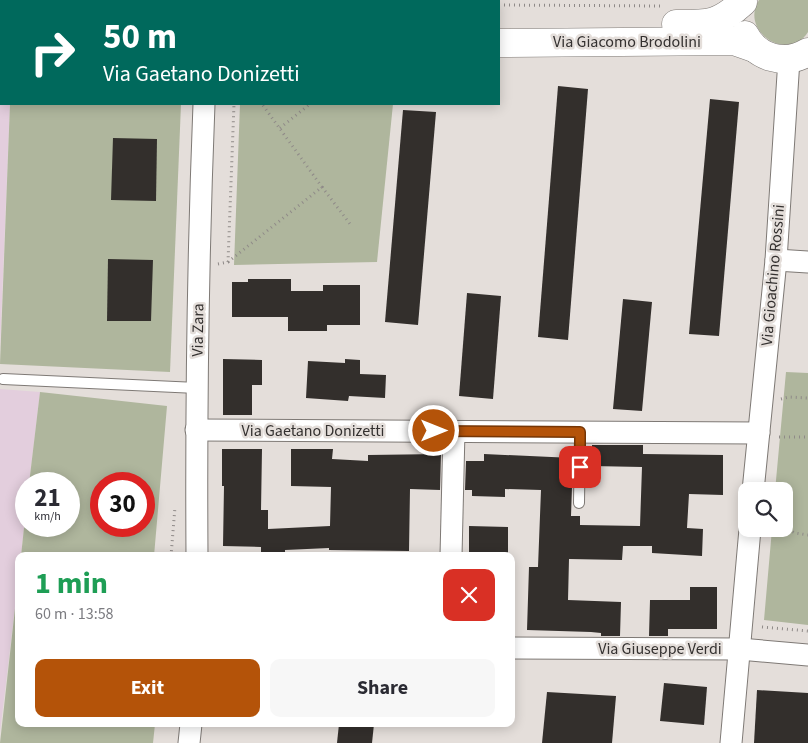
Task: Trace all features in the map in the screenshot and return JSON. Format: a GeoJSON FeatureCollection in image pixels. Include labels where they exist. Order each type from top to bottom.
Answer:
{"type":"FeatureCollection","features":[{"type":"Feature","properties":{"kind":"main road","name":"Via Giacomo Brodolini"},"geometry":{"type":"LineString","coordinates":[[500,25],[707,24],[727,14],[743,1]]}},
{"type":"Feature","properties":{"kind":"main road"},"geometry":{"type":"LineString","coordinates":[[743,1],[740,15],[741,25],[745,36],[754,48]]}},
{"type":"Feature","properties":{"kind":"main road","name":"Via Giacomo Brodolini"},"geometry":{"type":"LineString","coordinates":[[500,42],[734,41],[754,48],[769,57],[798,55]]}},
{"type":"Feature","properties":{"kind":"street","name":"Via Gioachino Rossini"},"geometry":{"type":"LineString","coordinates":[[756,482],[766,435],[776,260],[798,55]]}},
{"type":"Feature","properties":{"kind":"street","name":"Via Zara"},"geometry":{"type":"LineString","coordinates":[[197,552],[196,430],[199,223],[204,105]]}},
{"type":"Feature","properties":{"kind":"street"},"geometry":{"type":"LineString","coordinates":[[776,260],[808,262]]}},
{"type":"Feature","properties":{"kind":"street","name":"Via Gaetano Donizetti"},"geometry":{"type":"LineString","coordinates":[[196,430],[766,435]]}},
{"type":"Feature","properties":{"kind":"street"},"geometry":{"type":"LineString","coordinates":[[451,552],[454,432]]}},
{"type":"Feature","properties":{"kind":"street"},"geometry":{"type":"LineString","coordinates":[[731,743],[749,537]]}},
{"type":"Feature","properties":{"kind":"street","name":"Via Giuseppe Verdi"},"geometry":{"type":"LineString","coordinates":[[515,648],[740,649],[808,655]]}},
{"type":"Feature","properties":{"kind":"street"},"geometry":{"type":"LineString","coordinates":[[189,743],[191,727]]}},
{"type":"Feature","properties":{"kind":"lane"},"geometry":{"type":"LineString","coordinates":[[3,379],[197,388]]}},
{"type":"Feature","properties":{"kind":"lane"},"geometry":{"type":"LineString","coordinates":[[579,503],[580,432]]}},
{"type":"Feature","properties":{"kind":"path"},"geometry":{"type":"LineString","coordinates":[[500,5],[670,6]]}},
{"type":"Feature","properties":{"kind":"path"},"geometry":{"type":"LineString","coordinates":[[263,105],[350,224]]}},
{"type":"Feature","properties":{"kind":"path"},"geometry":{"type":"LineString","coordinates":[[280,128],[309,105]]}},
{"type":"Feature","properties":{"kind":"path"},"geometry":{"type":"LineString","coordinates":[[228,262],[322,187]]}},
{"type":"Feature","properties":{"kind":"path"},"geometry":{"type":"LineString","coordinates":[[766,435],[808,437]]}},
{"type":"Feature","properties":{"kind":"path"},"geometry":{"type":"LineString","coordinates":[[793,532],[808,535]]}},
{"type":"Feature","properties":{"kind":"path"},"geometry":{"type":"LineString","coordinates":[[760,627],[808,630]]}},
{"type":"Feature","properties":{"kind":"shaded area"},"geometry":{"type":"Polygon","coordinates":[[[0,105],[10,105],[0,349],[0,105]]]}},
{"type":"Feature","properties":{"kind":"shaded area"},"geometry":{"type":"Polygon","coordinates":[[[0,389],[40,392],[30,472],[15,472],[15,537],[23,537],[21,552],[15,552],[15,606],[0,732],[0,389]]]}},
{"type":"Feature","properties":{"kind":"green space"},"geometry":{"type":"Polygon","coordinates":[[[759,0],[808,0],[808,32],[799,41],[789,45],[778,44],[768,40],[755,23],[755,12],[759,0]]]}},
{"type":"Feature","properties":{"kind":"green space"},"geometry":{"type":"Polygon","coordinates":[[[10,105],[181,105],[170,372],[0,364],[10,105]]]}},
{"type":"Feature","properties":{"kind":"green space"},"geometry":{"type":"Polygon","coordinates":[[[240,105],[393,105],[377,262],[234,265],[240,105]]]}},
{"type":"Feature","properties":{"kind":"green space"},"geometry":{"type":"Polygon","coordinates":[[[786,372],[808,373],[808,625],[764,620],[771,537],[793,537],[793,482],[776,482],[786,372]]]}},
{"type":"Feature","properties":{"kind":"green space"},"geometry":{"type":"Polygon","coordinates":[[[40,392],[167,406],[154,552],[21,552],[23,537],[80,537],[80,472],[30,472],[40,392]]]}},
{"type":"Feature","properties":{"kind":"green space"},"geometry":{"type":"Polygon","coordinates":[[[15,609],[15,727],[155,727],[153,743],[0,743],[15,609]]]}},
{"type":"Feature","properties":{"kind":"building"},"geometry":{"type":"Polygon","coordinates":[[[558,86],[588,89],[568,340],[538,337],[558,86]]]}},
{"type":"Feature","properties":{"kind":"building"},"geometry":{"type":"Polygon","coordinates":[[[710,99],[739,102],[719,336],[689,334],[710,99]]]}},
{"type":"Feature","properties":{"kind":"building"},"geometry":{"type":"Polygon","coordinates":[[[403,110],[436,112],[418,325],[385,322],[403,110]]]}},
{"type":"Feature","properties":{"kind":"building"},"geometry":{"type":"Polygon","coordinates":[[[113,138],[157,139],[156,201],[111,200],[113,138]]]}},
{"type":"Feature","properties":{"kind":"building"},"geometry":{"type":"Polygon","coordinates":[[[108,259],[153,260],[151,321],[107,321],[108,259]]]}},
{"type":"Feature","properties":{"kind":"building"},"geometry":{"type":"Polygon","coordinates":[[[248,279],[291,279],[291,291],[323,291],[323,285],[360,285],[360,325],[327,325],[327,331],[288,331],[288,317],[232,317],[232,282],[248,282],[248,279]]]}},
{"type":"Feature","properties":{"kind":"building"},"geometry":{"type":"Polygon","coordinates":[[[467,293],[501,296],[493,399],[459,396],[467,293]]]}},
{"type":"Feature","properties":{"kind":"building"},"geometry":{"type":"Polygon","coordinates":[[[623,299],[652,302],[642,411],[613,409],[623,299]]]}},
{"type":"Feature","properties":{"kind":"building"},"geometry":{"type":"Polygon","coordinates":[[[223,359],[262,360],[262,385],[252,385],[252,415],[223,415],[223,359]]]}},
{"type":"Feature","properties":{"kind":"building"},"geometry":{"type":"Polygon","coordinates":[[[345,359],[360,360],[360,374],[386,375],[385,398],[349,396],[348,401],[306,398],[308,361],[345,363],[345,359]]]}},
{"type":"Feature","properties":{"kind":"building"},"geometry":{"type":"Polygon","coordinates":[[[592,445],[643,445],[643,454],[723,455],[723,495],[689,494],[687,528],[703,529],[702,556],[652,553],[652,546],[623,546],[622,560],[569,559],[568,600],[621,602],[620,636],[601,636],[601,633],[591,632],[527,630],[529,567],[538,567],[541,490],[505,489],[505,497],[472,496],[472,490],[465,490],[466,461],[484,461],[484,454],[573,458],[571,516],[580,516],[580,525],[640,526],[642,467],[592,466],[592,445]]]}},
{"type":"Feature","properties":{"kind":"building"},"geometry":{"type":"Polygon","coordinates":[[[222,449],[262,449],[261,510],[268,510],[268,529],[330,526],[331,487],[291,486],[291,449],[333,449],[332,459],[368,461],[368,455],[441,454],[440,490],[410,489],[409,551],[329,550],[329,548],[261,552],[261,547],[223,546],[224,486],[222,486],[222,449]]]}},
{"type":"Feature","properties":{"kind":"building"},"geometry":{"type":"Polygon","coordinates":[[[469,526],[508,527],[508,552],[469,552],[469,526]]]}},
{"type":"Feature","properties":{"kind":"building"},"geometry":{"type":"Polygon","coordinates":[[[690,587],[717,587],[717,629],[668,629],[668,636],[649,636],[650,600],[690,600],[690,587]]]}},
{"type":"Feature","properties":{"kind":"building"},"geometry":{"type":"Polygon","coordinates":[[[664,683],[707,687],[704,725],[660,721],[664,683]]]}},
{"type":"Feature","properties":{"kind":"building"},"geometry":{"type":"Polygon","coordinates":[[[757,690],[808,693],[808,743],[754,743],[757,690]]]}},
{"type":"Feature","properties":{"kind":"building"},"geometry":{"type":"Polygon","coordinates":[[[547,692],[616,696],[612,743],[542,743],[547,692]]]}},
{"type":"Feature","properties":{"kind":"building"},"geometry":{"type":"Polygon","coordinates":[[[339,727],[374,727],[372,743],[337,743],[339,727]]]}},
{"type":"Feature","properties":{"kind":"route"},"geometry":{"type":"LineString","coordinates":[[434,431],[580,432],[580,467]]}}]}
